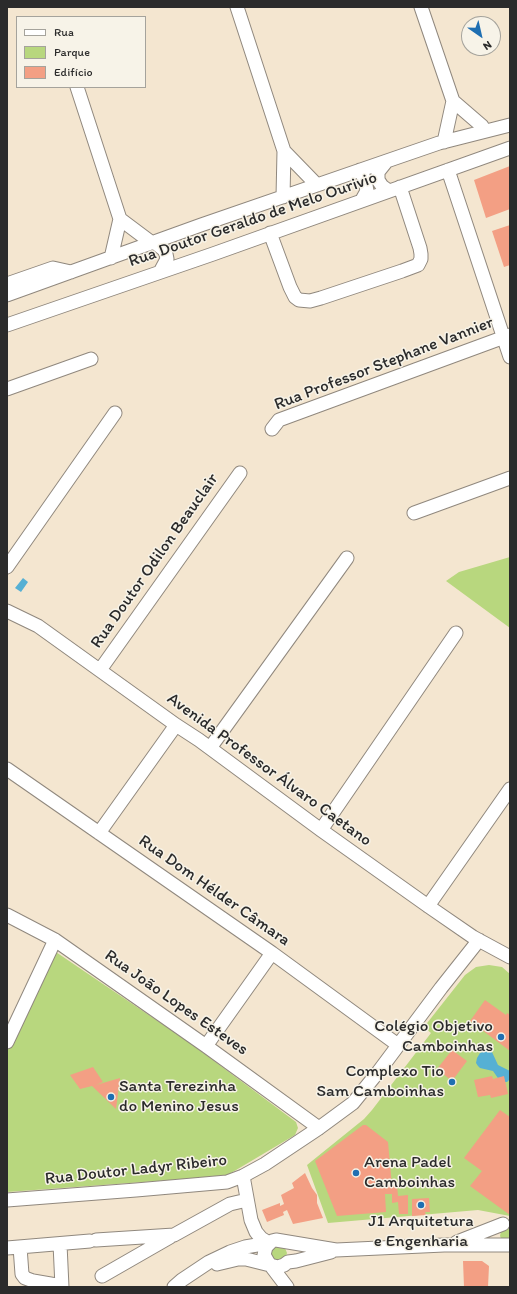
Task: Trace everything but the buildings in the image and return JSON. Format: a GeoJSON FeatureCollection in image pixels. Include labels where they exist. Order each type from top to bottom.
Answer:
{"type":"FeatureCollection","features":[{"type":"Feature","properties":{"kind":"street"},"geometry":{"type":"LineString","coordinates":[[237,7],[284,151],[283,197]]}},
{"type":"Feature","properties":{"kind":"street"},"geometry":{"type":"LineString","coordinates":[[421,7],[453,101],[482,126],[485,131]]}},
{"type":"Feature","properties":{"kind":"street"},"geometry":{"type":"LineString","coordinates":[[77,88],[120,219],[111,258]]}},
{"type":"Feature","properties":{"kind":"street"},"geometry":{"type":"LineString","coordinates":[[444,142],[453,101]]}},
{"type":"Feature","properties":{"kind":"street","name":"Rua Doutor Geraldo de Melo Ourivio"},"geometry":{"type":"LineString","coordinates":[[7,295],[201,225],[360,170],[444,142],[510,125]]}},
{"type":"Feature","properties":{"kind":"street","name":"Rua Doutor Geraldo de Melo Ourivio"},"geometry":{"type":"LineString","coordinates":[[7,325],[213,254],[240,243],[510,148]]}},
{"type":"Feature","properties":{"kind":"street"},"geometry":{"type":"LineString","coordinates":[[284,151],[317,185]]}},
{"type":"Feature","properties":{"kind":"street"},"geometry":{"type":"LineString","coordinates":[[270,233],[290,287],[295,297],[299,300],[310,301],[321,298],[418,265],[421,261],[420,248],[394,189],[382,186],[378,180],[378,172],[386,162]]}},
{"type":"Feature","properties":{"kind":"street"},"geometry":{"type":"LineString","coordinates":[[360,170],[365,180],[367,191],[362,200]]}},
{"type":"Feature","properties":{"kind":"street"},"geometry":{"type":"LineString","coordinates":[[448,170],[507,337],[510,357]]}},
{"type":"Feature","properties":{"kind":"street"},"geometry":{"type":"LineString","coordinates":[[120,219],[164,250],[167,259],[160,272]]}},
{"type":"Feature","properties":{"kind":"street"},"geometry":{"type":"LineString","coordinates":[[7,284],[53,268],[71,272]]}},
{"type":"Feature","properties":{"kind":"street","name":"Rua Professor Stephane Vannier"},"geometry":{"type":"LineString","coordinates":[[272,429],[279,420],[507,337]]}},
{"type":"Feature","properties":{"kind":"street"},"geometry":{"type":"LineString","coordinates":[[7,389],[91,359]]}},
{"type":"Feature","properties":{"kind":"street"},"geometry":{"type":"LineString","coordinates":[[7,567],[115,413]]}},
{"type":"Feature","properties":{"kind":"street","name":"Rua Doutor Odilon Beauclair"},"geometry":{"type":"LineString","coordinates":[[100,670],[240,473]]}},
{"type":"Feature","properties":{"kind":"street"},"geometry":{"type":"LineString","coordinates":[[414,513],[510,478]]}},
{"type":"Feature","properties":{"kind":"street"},"geometry":{"type":"LineString","coordinates":[[210,748],[347,558]]}},
{"type":"Feature","properties":{"kind":"street","name":"Avenida Professor Álvaro Caetano"},"geometry":{"type":"LineString","coordinates":[[7,611],[38,626],[210,748],[321,830],[428,906],[479,940],[510,957]]}},
{"type":"Feature","properties":{"kind":"street"},"geometry":{"type":"LineString","coordinates":[[321,830],[456,633]]}},
{"type":"Feature","properties":{"kind":"street"},"geometry":{"type":"LineString","coordinates":[[99,833],[176,725]]}},
{"type":"Feature","properties":{"kind":"street","name":"Rua Dom Hélder Câmara"},"geometry":{"type":"LineString","coordinates":[[8,773],[99,833],[272,953],[398,1045]]}},
{"type":"Feature","properties":{"kind":"street"},"geometry":{"type":"LineString","coordinates":[[428,906],[510,789]]}},
{"type":"Feature","properties":{"kind":"street","name":"Rua João Lopes Esteves"},"geometry":{"type":"LineString","coordinates":[[7,916],[55,940],[206,1046],[319,1128]]}},
{"type":"Feature","properties":{"kind":"street"},"geometry":{"type":"LineString","coordinates":[[7,1042],[55,940]]}},
{"type":"Feature","properties":{"kind":"street","name":"Rua Doutor Ladyr Ribeiro"},"geometry":{"type":"LineString","coordinates":[[7,1200],[227,1182],[243,1176],[265,1164],[353,1103],[380,1071],[398,1045],[479,940]]}},
{"type":"Feature","properties":{"kind":"street"},"geometry":{"type":"LineString","coordinates":[[206,1046],[272,953]]}},
{"type":"Feature","properties":{"kind":"street"},"geometry":{"type":"LineString","coordinates":[[243,1176],[251,1220],[256,1232],[269,1244]]}},
{"type":"Feature","properties":{"kind":"street"},"geometry":{"type":"LineString","coordinates":[[102,1276],[230,1204],[247,1200]]}},
{"type":"Feature","properties":{"kind":"street"},"geometry":{"type":"LineString","coordinates":[[444,1245],[461,1241],[507,1224]]}},
{"type":"Feature","properties":{"kind":"street"},"geometry":{"type":"LineString","coordinates":[[507,1224],[498,1228],[496,1234],[497,1240],[507,1248]]}},
{"type":"Feature","properties":{"kind":"street"},"geometry":{"type":"LineString","coordinates":[[60,1244],[62,1286],[25,1278],[22,1274],[13,1248],[93,1241],[174,1235]]}},
{"type":"Feature","properties":{"kind":"street"},"geometry":{"type":"LineString","coordinates":[[174,1287],[199,1269],[230,1252],[245,1247],[269,1244],[276,1240],[336,1250],[444,1245],[507,1248]]}},
{"type":"Feature","properties":{"kind":"street"},"geometry":{"type":"LineString","coordinates":[[283,1241],[287,1243],[291,1250],[286,1278],[288,1287]]}},
{"type":"Feature","properties":{"kind":"street"},"geometry":{"type":"LineString","coordinates":[[269,1244],[266,1247],[264,1255],[288,1287]]}},
{"type":"Feature","properties":{"kind":"street"},"geometry":{"type":"LineString","coordinates":[[199,1269],[238,1259],[246,1259],[278,1267],[288,1262],[306,1259],[336,1250]]}},
{"type":"Feature","properties":{"kind":"green space"},"geometry":{"type":"Polygon","coordinates":[[[510,557],[510,628],[446,581],[459,572],[510,557]]]}},
{"type":"Feature","properties":{"kind":"green space"},"geometry":{"type":"Polygon","coordinates":[[[50,948],[190,1043],[296,1122],[298,1128],[295,1135],[226,1176],[7,1192],[7,1040],[50,948]]]}},
{"type":"Feature","properties":{"kind":"green space","name":"Complexo Tio Sam Camboinhas"},"geometry":{"type":"Polygon","coordinates":[[[489,965],[502,967],[510,974],[510,1216],[478,1210],[328,1223],[307,1165],[364,1119],[431,1033],[424,1027],[465,975],[476,967],[489,965]]]}},
{"type":"Feature","properties":{"kind":"green space"},"geometry":{"type":"Polygon","coordinates":[[[507,1228],[510,1229],[510,1242],[502,1240],[500,1236],[501,1231],[507,1228]]]}},
{"type":"Feature","properties":{"kind":"green space"},"geometry":{"type":"Polygon","coordinates":[[[273,1246],[285,1248],[287,1253],[285,1259],[273,1261],[269,1250],[273,1246]]]}},
{"type":"Feature","properties":{"kind":"water"},"geometry":{"type":"Polygon","coordinates":[[[23,578],[28,582],[21,592],[15,588],[23,578]]]}},
{"type":"Feature","properties":{"kind":"water"},"geometry":{"type":"Polygon","coordinates":[[[487,1050],[492,1052],[498,1065],[510,1071],[510,1079],[507,1082],[500,1081],[493,1071],[480,1068],[476,1063],[480,1053],[487,1050]]]}},
{"type":"Feature","properties":{"kind":"place","name":"Colégio Objetivo Camboinhas"},"geometry":{"type":"Point","coordinates":[501,1037]}},
{"type":"Feature","properties":{"kind":"place","name":"Complexo Tio Sam Camboinhas"},"geometry":{"type":"Point","coordinates":[452,1082]}},
{"type":"Feature","properties":{"kind":"place","name":"Santa Terezinha do Menino Jesus"},"geometry":{"type":"Point","coordinates":[111,1097]}},
{"type":"Feature","properties":{"kind":"place","name":"Arena Padel Camboinhas"},"geometry":{"type":"Point","coordinates":[356,1173]}},
{"type":"Feature","properties":{"kind":"place","name":"J1 Arquitetura e Engenharia"},"geometry":{"type":"Point","coordinates":[421,1205]}}]}
